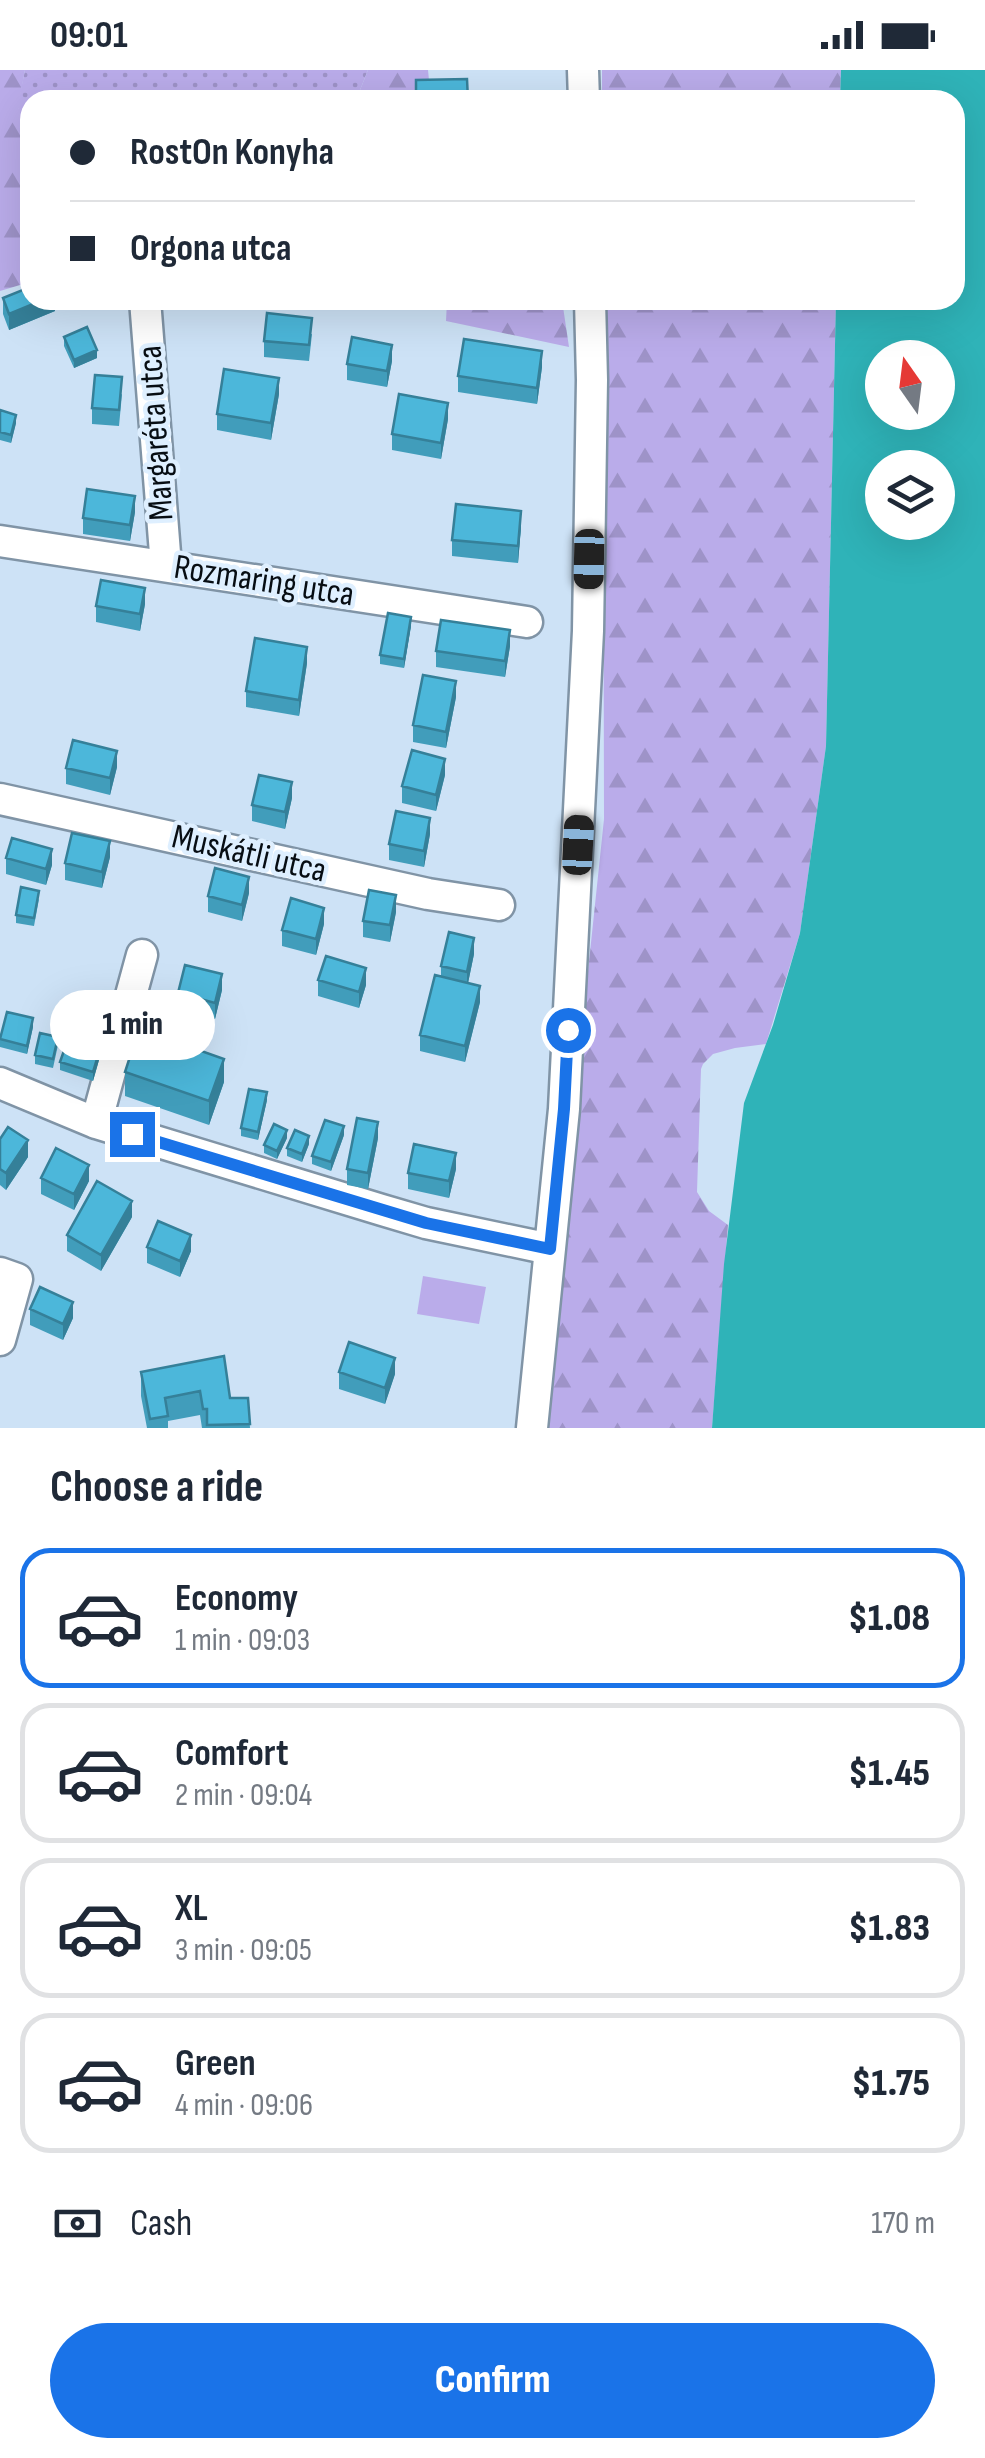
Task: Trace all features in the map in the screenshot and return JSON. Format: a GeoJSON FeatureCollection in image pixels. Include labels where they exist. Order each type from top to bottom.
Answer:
{"type":"FeatureCollection","features":[{"type":"Feature","properties":{"kind":"street","name":"Margaréta utca"},"geometry":{"type":"LineString","coordinates":[[146,310],[166,566]]}},
{"type":"Feature","properties":{"kind":"street"},"geometry":{"type":"LineString","coordinates":[[532,1428],[564,1109],[588,631],[590,310]]}},
{"type":"Feature","properties":{"kind":"street","name":"Rozmaring utca"},"geometry":{"type":"LineString","coordinates":[[0,541],[528,622]]}},
{"type":"Feature","properties":{"kind":"street","name":"Muskátli utca"},"geometry":{"type":"LineString","coordinates":[[0,799],[428,894],[499,905]]}},
{"type":"Feature","properties":{"kind":"street"},"geometry":{"type":"LineString","coordinates":[[96,1123],[142,955]]}},
{"type":"Feature","properties":{"kind":"street"},"geometry":{"type":"LineString","coordinates":[[0,1083],[96,1123],[426,1223],[550,1249]]}},
{"type":"Feature","properties":{"kind":"street"},"geometry":{"type":"LineString","coordinates":[[0,1273],[17,1279],[0,1340]]}},
{"type":"Feature","properties":{"kind":"green space"},"geometry":{"type":"Polygon","coordinates":[[[0,70],[25,70],[18,108],[20,285],[0,291],[0,70]]]}},
{"type":"Feature","properties":{"kind":"green space"},"geometry":{"type":"Polygon","coordinates":[[[25,70],[368,70],[360,90],[21,90],[25,70]]]}},
{"type":"Feature","properties":{"kind":"green space"},"geometry":{"type":"Polygon","coordinates":[[[368,70],[428,70],[430,90],[360,90],[368,70]]]}},
{"type":"Feature","properties":{"kind":"green space"},"geometry":{"type":"Polygon","coordinates":[[[602,70],[841,70],[840,90],[602,90],[602,70]]]}},
{"type":"Feature","properties":{"kind":"green space"},"geometry":{"type":"Polygon","coordinates":[[[447,310],[563,310],[569,347],[446,321],[447,310]]]}},
{"type":"Feature","properties":{"kind":"green space"},"geometry":{"type":"Polygon","coordinates":[[[603,310],[836,310],[826,746],[800,933],[766,1044],[713,1054],[701,1069],[697,1192],[709,1211],[728,1225],[712,1428],[540,1428],[604,819],[603,310]]]}},
{"type":"Feature","properties":{"kind":"green space"},"geometry":{"type":"Polygon","coordinates":[[[423,1276],[486,1287],[479,1324],[417,1314],[423,1276]]]}},
{"type":"Feature","properties":{"kind":"shaded area"},"geometry":{"type":"Polygon","coordinates":[[[841,70],[985,70],[985,1428],[712,1428],[724,1264],[744,1103],[773,1025],[800,933],[826,746],[836,310],[965,310],[965,90],[840,90],[841,70]]]}},
{"type":"Feature","properties":{"kind":"building"},"geometry":{"type":"Polygon","coordinates":[[[467,79],[468,90],[416,90],[416,80],[467,79]]]}},
{"type":"Feature","properties":{"kind":"building"},"geometry":{"type":"Polygon","coordinates":[[[20,291],[20,309],[9,314],[3,298],[20,291]]]}},
{"type":"Feature","properties":{"kind":"building"},"geometry":{"type":"Polygon","coordinates":[[[267,313],[312,318],[309,345],[264,341],[267,313]]]}},
{"type":"Feature","properties":{"kind":"building"},"geometry":{"type":"Polygon","coordinates":[[[87,327],[97,350],[74,360],[64,337],[87,327]]]}},
{"type":"Feature","properties":{"kind":"building"},"geometry":{"type":"Polygon","coordinates":[[[352,337],[392,345],[387,371],[347,364],[352,337]]]}},
{"type":"Feature","properties":{"kind":"building"},"geometry":{"type":"Polygon","coordinates":[[[464,339],[542,351],[537,388],[458,376],[464,339]]]}},
{"type":"Feature","properties":{"kind":"building"},"geometry":{"type":"Polygon","coordinates":[[[224,369],[279,378],[271,423],[217,414],[224,369]]]}},
{"type":"Feature","properties":{"kind":"building"},"geometry":{"type":"Polygon","coordinates":[[[95,375],[122,377],[119,410],[92,408],[95,375]]]}},
{"type":"Feature","properties":{"kind":"building"},"geometry":{"type":"Polygon","coordinates":[[[399,394],[448,403],[441,443],[392,434],[399,394]]]}},
{"type":"Feature","properties":{"kind":"building"},"geometry":{"type":"Polygon","coordinates":[[[0,410],[16,415],[11,435],[0,432],[0,410]]]}},
{"type":"Feature","properties":{"kind":"building"},"geometry":{"type":"Polygon","coordinates":[[[87,489],[135,496],[130,525],[83,518],[87,489]]]}},
{"type":"Feature","properties":{"kind":"building"},"geometry":{"type":"Polygon","coordinates":[[[456,504],[521,511],[518,546],[452,540],[456,504]]]}},
{"type":"Feature","properties":{"kind":"building"},"geometry":{"type":"Polygon","coordinates":[[[101,580],[145,588],[140,614],[96,606],[101,580]]]}},
{"type":"Feature","properties":{"kind":"building"},"geometry":{"type":"Polygon","coordinates":[[[388,613],[411,617],[404,659],[380,655],[388,613]]]}},
{"type":"Feature","properties":{"kind":"building"},"geometry":{"type":"Polygon","coordinates":[[[441,620],[510,630],[505,661],[436,651],[441,620]]]}},
{"type":"Feature","properties":{"kind":"building"},"geometry":{"type":"Polygon","coordinates":[[[255,638],[307,647],[299,700],[246,691],[255,638]]]}},
{"type":"Feature","properties":{"kind":"building"},"geometry":{"type":"Polygon","coordinates":[[[423,675],[456,681],[446,732],[413,725],[423,675]]]}},
{"type":"Feature","properties":{"kind":"building"},"geometry":{"type":"Polygon","coordinates":[[[73,740],[117,751],[110,778],[66,768],[73,740]]]}},
{"type":"Feature","properties":{"kind":"building"},"geometry":{"type":"Polygon","coordinates":[[[412,750],[445,759],[436,795],[402,786],[412,750]]]}},
{"type":"Feature","properties":{"kind":"building"},"geometry":{"type":"Polygon","coordinates":[[[259,775],[292,782],[285,812],[252,805],[259,775]]]}},
{"type":"Feature","properties":{"kind":"building"},"geometry":{"type":"Polygon","coordinates":[[[396,811],[430,818],[424,851],[389,844],[396,811]]]}},
{"type":"Feature","properties":{"kind":"building"},"geometry":{"type":"Polygon","coordinates":[[[72,833],[110,841],[102,872],[65,863],[72,833]]]}},
{"type":"Feature","properties":{"kind":"building"},"geometry":{"type":"Polygon","coordinates":[[[12,838],[52,849],[46,869],[6,858],[12,838]]]}},
{"type":"Feature","properties":{"kind":"building"},"geometry":{"type":"Polygon","coordinates":[[[215,868],[249,877],[242,905],[208,896],[215,868]]]}},
{"type":"Feature","properties":{"kind":"building"},"geometry":{"type":"Polygon","coordinates":[[[21,887],[39,891],[34,918],[16,915],[21,887]]]}},
{"type":"Feature","properties":{"kind":"building"},"geometry":{"type":"Polygon","coordinates":[[[369,890],[396,895],[390,925],[363,921],[369,890]]]}},
{"type":"Feature","properties":{"kind":"building"},"geometry":{"type":"Polygon","coordinates":[[[291,898],[324,908],[316,939],[282,930],[291,898]]]}},
{"type":"Feature","properties":{"kind":"building"},"geometry":{"type":"Polygon","coordinates":[[[449,932],[474,938],[467,972],[441,966],[449,932]]]}},
{"type":"Feature","properties":{"kind":"building"},"geometry":{"type":"Polygon","coordinates":[[[326,956],[366,968],[359,992],[318,980],[326,956]]]}},
{"type":"Feature","properties":{"kind":"building"},"geometry":{"type":"Polygon","coordinates":[[[185,965],[222,974],[215,1003],[178,993],[185,965]]]}},
{"type":"Feature","properties":{"kind":"building"},"geometry":{"type":"Polygon","coordinates":[[[435,975],[480,986],[465,1046],[420,1035],[435,975]]]}},
{"type":"Feature","properties":{"kind":"building"},"geometry":{"type":"Polygon","coordinates":[[[7,1012],[33,1018],[27,1046],[0,1039],[7,1012]]]}},
{"type":"Feature","properties":{"kind":"building"},"geometry":{"type":"Polygon","coordinates":[[[139,1029],[224,1059],[209,1101],[125,1072],[139,1029]]]}},
{"type":"Feature","properties":{"kind":"building"},"geometry":{"type":"Polygon","coordinates":[[[40,1033],[58,1037],[53,1059],[35,1055],[40,1033]]]}},
{"type":"Feature","properties":{"kind":"building"},"geometry":{"type":"Polygon","coordinates":[[[67,1042],[99,1052],[93,1072],[60,1062],[67,1042]]]}},
{"type":"Feature","properties":{"kind":"building"},"geometry":{"type":"Polygon","coordinates":[[[249,1089],[267,1092],[258,1132],[241,1128],[249,1089]]]}},
{"type":"Feature","properties":{"kind":"building"},"geometry":{"type":"Polygon","coordinates":[[[357,1118],[378,1122],[368,1173],[347,1169],[357,1118]]]}},
{"type":"Feature","properties":{"kind":"building"},"geometry":{"type":"Polygon","coordinates":[[[325,1120],[344,1126],[331,1162],[312,1156],[325,1120]]]}},
{"type":"Feature","properties":{"kind":"building"},"geometry":{"type":"Polygon","coordinates":[[[274,1124],[287,1130],[277,1151],[264,1145],[274,1124]]]}},
{"type":"Feature","properties":{"kind":"building"},"geometry":{"type":"Polygon","coordinates":[[[8,1127],[28,1140],[6,1173],[0,1169],[0,1139],[8,1127]]]}},
{"type":"Feature","properties":{"kind":"building"},"geometry":{"type":"Polygon","coordinates":[[[295,1130],[309,1136],[302,1154],[287,1148],[295,1130]]]}},
{"type":"Feature","properties":{"kind":"building"},"geometry":{"type":"Polygon","coordinates":[[[414,1144],[456,1153],[449,1181],[408,1173],[414,1144]]]}},
{"type":"Feature","properties":{"kind":"building"},"geometry":{"type":"Polygon","coordinates":[[[56,1148],[89,1165],[74,1194],[41,1178],[56,1148]]]}},
{"type":"Feature","properties":{"kind":"building"},"geometry":{"type":"Polygon","coordinates":[[[97,1181],[132,1201],[101,1255],[67,1235],[97,1181]]]}},
{"type":"Feature","properties":{"kind":"building"},"geometry":{"type":"Polygon","coordinates":[[[158,1221],[191,1235],[180,1261],[147,1247],[158,1221]]]}},
{"type":"Feature","properties":{"kind":"building"},"geometry":{"type":"Polygon","coordinates":[[[40,1287],[73,1302],[63,1324],[30,1309],[40,1287]]]}},
{"type":"Feature","properties":{"kind":"building"},"geometry":{"type":"Polygon","coordinates":[[[349,1342],[395,1358],[385,1388],[339,1372],[349,1342]]]}},
{"type":"Feature","properties":{"kind":"building"},"geometry":{"type":"Polygon","coordinates":[[[224,1356],[230,1398],[248,1398],[250,1424],[207,1425],[207,1409],[203,1409],[200,1391],[165,1398],[168,1416],[150,1419],[141,1372],[224,1356]]]}},
{"type":"Feature","properties":{"kind":"route"},"geometry":{"type":"LineString","coordinates":[[132,1134],[426,1223],[550,1249],[568,1030]]}}]}
